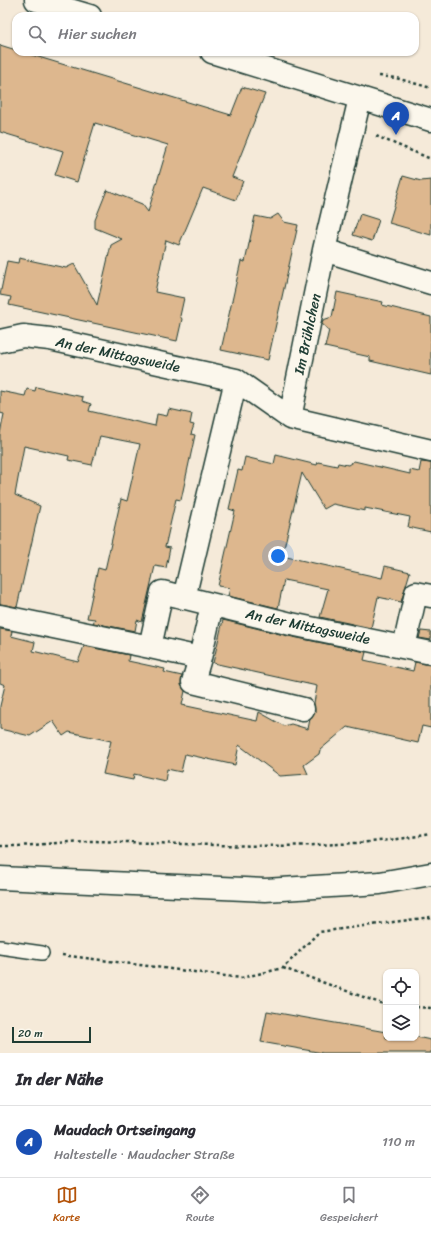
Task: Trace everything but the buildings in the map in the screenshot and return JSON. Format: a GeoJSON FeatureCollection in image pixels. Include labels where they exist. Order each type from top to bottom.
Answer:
{"type":"FeatureCollection","features":[{"type":"Feature","properties":{"kind":"street"},"geometry":{"type":"LineString","coordinates":[[36,0],[76,12]]}},
{"type":"Feature","properties":{"kind":"street"},"geometry":{"type":"LineString","coordinates":[[225,56],[431,120]]}},
{"type":"Feature","properties":{"kind":"street","name":"Im Brühlchen"},"geometry":{"type":"LineString","coordinates":[[290,418],[324,250],[360,98]]}},
{"type":"Feature","properties":{"kind":"street"},"geometry":{"type":"LineString","coordinates":[[324,250],[431,283]]}},
{"type":"Feature","properties":{"kind":"street","name":"An der Mittagsweide"},"geometry":{"type":"LineString","coordinates":[[0,342],[23,336],[50,339],[236,380],[290,418],[431,451]]}},
{"type":"Feature","properties":{"kind":"street"},"geometry":{"type":"LineString","coordinates":[[184,598],[236,380]]}},
{"type":"Feature","properties":{"kind":"street","name":"An der Mittagsweide"},"geometry":{"type":"LineString","coordinates":[[150,647],[162,592],[291,624],[431,653]]}},
{"type":"Feature","properties":{"kind":"street"},"geometry":{"type":"LineString","coordinates":[[404,647],[416,593],[431,596]]}},
{"type":"Feature","properties":{"kind":"street"},"geometry":{"type":"LineString","coordinates":[[212,605],[193,682],[303,709]]}},
{"type":"Feature","properties":{"kind":"street"},"geometry":{"type":"LineString","coordinates":[[0,616],[200,658]]}},
{"type":"Feature","properties":{"kind":"street"},"geometry":{"type":"LineString","coordinates":[[0,878],[265,890],[380,882],[431,874]]}},
{"type":"Feature","properties":{"kind":"lane"},"geometry":{"type":"LineString","coordinates":[[0,947],[42,952]]}},
{"type":"Feature","properties":{"kind":"path"},"geometry":{"type":"LineString","coordinates":[[0,846],[16,847],[73,841],[311,846],[407,838],[431,834]]}},
{"type":"Feature","properties":{"kind":"path"},"geometry":{"type":"LineString","coordinates":[[42,952],[241,978],[283,968],[319,932],[431,917]]}},
{"type":"Feature","properties":{"kind":"path"},"geometry":{"type":"LineString","coordinates":[[283,968],[383,1004]]}},
{"type":"Feature","properties":{"kind":"path"},"geometry":{"type":"LineString","coordinates":[[419,1007],[431,1008]]}},
{"type":"Feature","properties":{"kind":"place","name":"Maudach Ortseingang"},"geometry":{"type":"Point","coordinates":[396,135]}}]}
